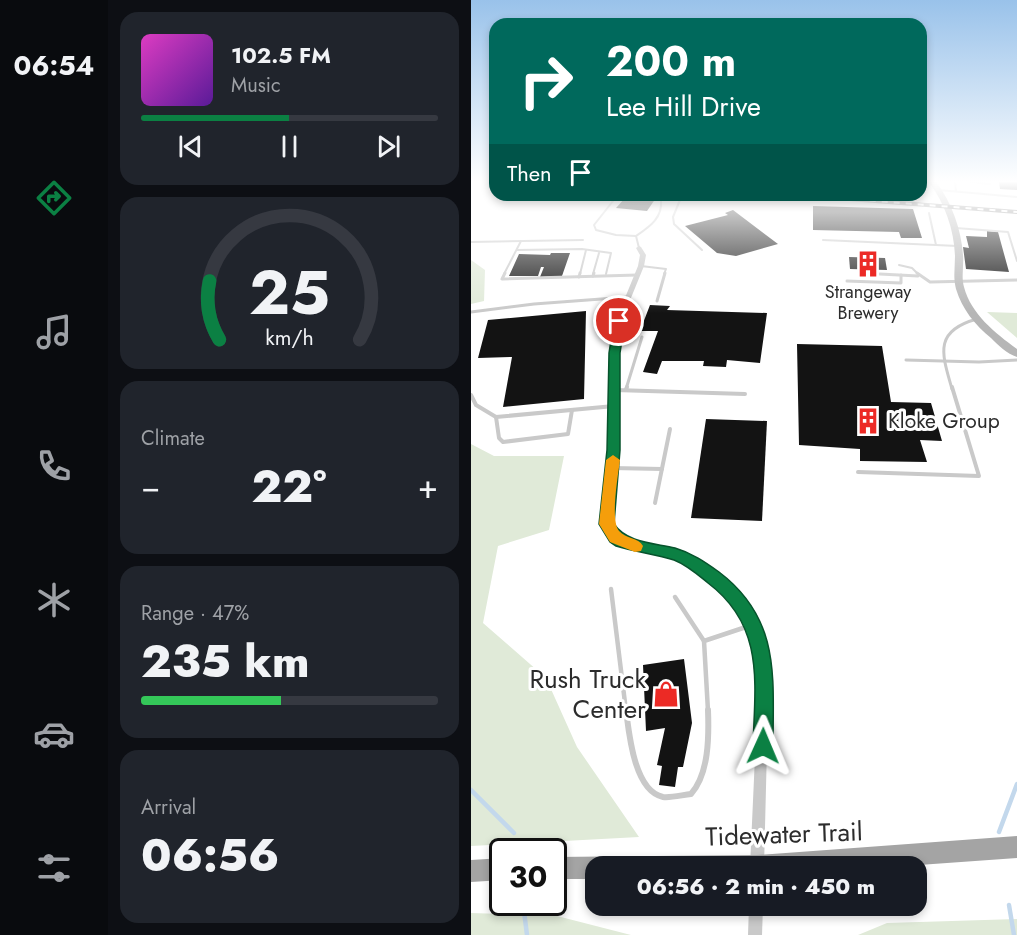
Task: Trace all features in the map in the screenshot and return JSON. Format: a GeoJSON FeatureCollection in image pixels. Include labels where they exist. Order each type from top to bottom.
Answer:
{"type":"FeatureCollection","features":[{"type":"Feature","properties":{"kind":"main road"},"geometry":{"type":"LineString","coordinates":[[953,228],[958,246],[959,281],[964,298],[978,319],[1017,354]]}},
{"type":"Feature","properties":{"kind":"main road","name":"Tidewater Trail"},"geometry":{"type":"LineString","coordinates":[[901,856],[1017,848]]}},
{"type":"Feature","properties":{"kind":"main road","name":"Tidewater Trail"},"geometry":{"type":"LineString","coordinates":[[567,868],[585,868]]}},
{"type":"Feature","properties":{"kind":"main road"},"geometry":{"type":"LineString","coordinates":[[471,871],[489,870]]}},
{"type":"Feature","properties":{"kind":"street"},"geometry":{"type":"LineString","coordinates":[[639,248],[643,255],[616,336],[612,468],[606,517],[609,530],[615,538],[630,545],[677,555],[706,570],[738,600],[753,625],[762,649],[764,668],[757,856]]}},
{"type":"Feature","properties":{"kind":"street"},"geometry":{"type":"LineString","coordinates":[[755,935],[756,916]]}},
{"type":"Feature","properties":{"kind":"lane"},"geometry":{"type":"LineString","coordinates":[[594,226],[596,230],[616,235],[636,236],[651,226]]}},
{"type":"Feature","properties":{"kind":"lane"},"geometry":{"type":"LineString","coordinates":[[675,226],[702,250]]}},
{"type":"Feature","properties":{"kind":"lane"},"geometry":{"type":"LineString","coordinates":[[932,226],[936,245]]}},
{"type":"Feature","properties":{"kind":"lane"},"geometry":{"type":"LineString","coordinates":[[953,228],[1008,232],[1017,261]]}},
{"type":"Feature","properties":{"kind":"lane"},"geometry":{"type":"LineString","coordinates":[[636,236],[639,248]]}},
{"type":"Feature","properties":{"kind":"lane"},"geometry":{"type":"LineString","coordinates":[[471,242],[583,240]]}},
{"type":"Feature","properties":{"kind":"lane"},"geometry":{"type":"LineString","coordinates":[[823,240],[958,246]]}},
{"type":"Feature","properties":{"kind":"lane"},"geometry":{"type":"LineString","coordinates":[[521,241],[502,279],[593,276],[666,269],[657,302]]}},
{"type":"Feature","properties":{"kind":"lane"},"geometry":{"type":"LineString","coordinates":[[516,250],[586,250],[611,253],[606,275]]}},
{"type":"Feature","properties":{"kind":"lane"},"geometry":{"type":"LineString","coordinates":[[579,276],[586,250]]}},
{"type":"Feature","properties":{"kind":"lane"},"geometry":{"type":"LineString","coordinates":[[593,276],[599,253]]}},
{"type":"Feature","properties":{"kind":"lane"},"geometry":{"type":"LineString","coordinates":[[899,265],[913,267],[918,276]]}},
{"type":"Feature","properties":{"kind":"lane"},"geometry":{"type":"LineString","coordinates":[[881,274],[918,276],[930,282],[1017,280]]}},
{"type":"Feature","properties":{"kind":"lane"},"geometry":{"type":"LineString","coordinates":[[847,281],[901,283],[901,275]]}},
{"type":"Feature","properties":{"kind":"lane"},"geometry":{"type":"LineString","coordinates":[[471,312],[523,305],[628,297]]}},
{"type":"Feature","properties":{"kind":"lane"},"geometry":{"type":"LineString","coordinates":[[858,472],[979,476],[942,361],[943,346],[950,333],[961,324],[978,319]]}},
{"type":"Feature","properties":{"kind":"lane"},"geometry":{"type":"LineString","coordinates":[[626,390],[642,337]]}},
{"type":"Feature","properties":{"kind":"lane"},"geometry":{"type":"LineString","coordinates":[[906,360],[1017,360]]}},
{"type":"Feature","properties":{"kind":"lane"},"geometry":{"type":"LineString","coordinates":[[615,390],[745,394]]}},
{"type":"Feature","properties":{"kind":"lane"},"geometry":{"type":"LineString","coordinates":[[471,395],[476,405],[496,417],[615,406]]}},
{"type":"Feature","properties":{"kind":"lane"},"geometry":{"type":"LineString","coordinates":[[496,417],[499,438],[503,442],[568,434],[571,410]]}},
{"type":"Feature","properties":{"kind":"lane"},"geometry":{"type":"LineString","coordinates":[[655,503],[670,429]]}},
{"type":"Feature","properties":{"kind":"lane"},"geometry":{"type":"LineString","coordinates":[[612,468],[662,469]]}},
{"type":"Feature","properties":{"kind":"lane"},"geometry":{"type":"LineString","coordinates":[[611,589],[631,747],[638,773],[656,794],[664,797],[691,794],[699,785],[704,767],[708,718],[704,641],[675,597]]}},
{"type":"Feature","properties":{"kind":"lane"},"geometry":{"type":"LineString","coordinates":[[704,641],[753,625]]}},
{"type":"Feature","properties":{"kind":"green space"},"geometry":{"type":"Polygon","coordinates":[[[471,260],[485,270],[484,301],[471,304],[471,260]]]}},
{"type":"Feature","properties":{"kind":"green space"},"geometry":{"type":"Polygon","coordinates":[[[987,312],[1017,313],[1017,338],[987,312]]]}},
{"type":"Feature","properties":{"kind":"green space"},"geometry":{"type":"Polygon","coordinates":[[[471,444],[494,456],[564,456],[549,530],[498,546],[483,623],[546,678],[577,747],[639,837],[567,841],[567,838],[489,838],[489,845],[471,846],[471,444]]]}},
{"type":"Feature","properties":{"kind":"green space"},"geometry":{"type":"Polygon","coordinates":[[[471,913],[489,914],[489,916],[557,916],[631,935],[471,935],[471,913]]]}},
{"type":"Feature","properties":{"kind":"green space"},"geometry":{"type":"Polygon","coordinates":[[[1017,919],[1017,935],[858,935],[887,923],[1017,919]]]}},
{"type":"Feature","properties":{"kind":"building"},"geometry":{"type":"Polygon","coordinates":[[[685,226],[754,226],[778,244],[736,256],[717,253],[685,226]]]}},
{"type":"Feature","properties":{"kind":"building"},"geometry":{"type":"Polygon","coordinates":[[[813,226],[918,226],[922,238],[901,238],[899,232],[813,230],[813,226]]]}},
{"type":"Feature","properties":{"kind":"building"},"geometry":{"type":"Polygon","coordinates":[[[987,231],[998,232],[1009,272],[966,269],[963,247],[969,248],[966,236],[987,237],[987,231]]]}},
{"type":"Feature","properties":{"kind":"building"},"geometry":{"type":"Polygon","coordinates":[[[551,253],[570,253],[562,276],[540,277],[544,267],[541,267],[538,276],[509,276],[519,254],[550,255],[551,253]]]}},
{"type":"Feature","properties":{"kind":"building","name":"Strangeway Brewery"},"geometry":{"type":"Polygon","coordinates":[[[849,257],[885,258],[887,270],[850,269],[849,257]]]}},
{"type":"Feature","properties":{"kind":"building"},"geometry":{"type":"Polygon","coordinates":[[[650,305],[670,306],[667,310],[767,313],[760,363],[727,360],[726,367],[703,366],[704,361],[662,361],[657,374],[643,372],[658,331],[640,331],[650,305]]]}},
{"type":"Feature","properties":{"kind":"building"},"geometry":{"type":"Polygon","coordinates":[[[586,311],[584,399],[503,407],[512,357],[478,358],[488,320],[586,311]]]}},
{"type":"Feature","properties":{"kind":"building","name":"Kloke Group"},"geometry":{"type":"Polygon","coordinates":[[[797,344],[882,346],[891,402],[931,403],[942,441],[920,440],[927,462],[860,461],[860,449],[799,445],[797,344]]]}},
{"type":"Feature","properties":{"kind":"building"},"geometry":{"type":"Polygon","coordinates":[[[706,419],[767,421],[762,521],[691,518],[706,419]]]}},
{"type":"Feature","properties":{"kind":"building","name":"Rush Truck Center"},"geometry":{"type":"Polygon","coordinates":[[[684,659],[692,723],[683,767],[678,767],[675,787],[659,785],[662,766],[657,765],[665,728],[646,731],[643,665],[684,659]]]}},
{"type":"Feature","properties":{"kind":"waterway"},"geometry":{"type":"LineString","coordinates":[[999,832],[1017,784]]}},
{"type":"Feature","properties":{"kind":"waterway"},"geometry":{"type":"LineString","coordinates":[[471,790],[514,833]]}},
{"type":"Feature","properties":{"kind":"waterway"},"geometry":{"type":"LineString","coordinates":[[1009,905],[1014,935]]}},
{"type":"Feature","properties":{"kind":"waterway"},"geometry":{"type":"LineString","coordinates":[[525,916],[527,935]]}},
{"type":"Feature","properties":{"kind":"slow traffic"},"geometry":{"type":"LineString","coordinates":[[613,460],[607,524],[615,538],[635,546]]}},
{"type":"Feature","properties":{"kind":"place","name":"Strangeway Brewery"},"geometry":{"type":"Point","coordinates":[868,264]}},
{"type":"Feature","properties":{"kind":"place","name":"Kloke Group"},"geometry":{"type":"Point","coordinates":[868,421]}},
{"type":"Feature","properties":{"kind":"place","name":"Rush Truck Center"},"geometry":{"type":"Point","coordinates":[666,694]}},
{"type":"Feature","properties":{"kind":"route"},"geometry":{"type":"LineString","coordinates":[[619,321],[615,353],[614,450],[606,517],[609,530],[621,542],[677,555],[692,562],[706,570],[738,600],[756,631],[762,649],[764,668],[763,746]]}}]}
